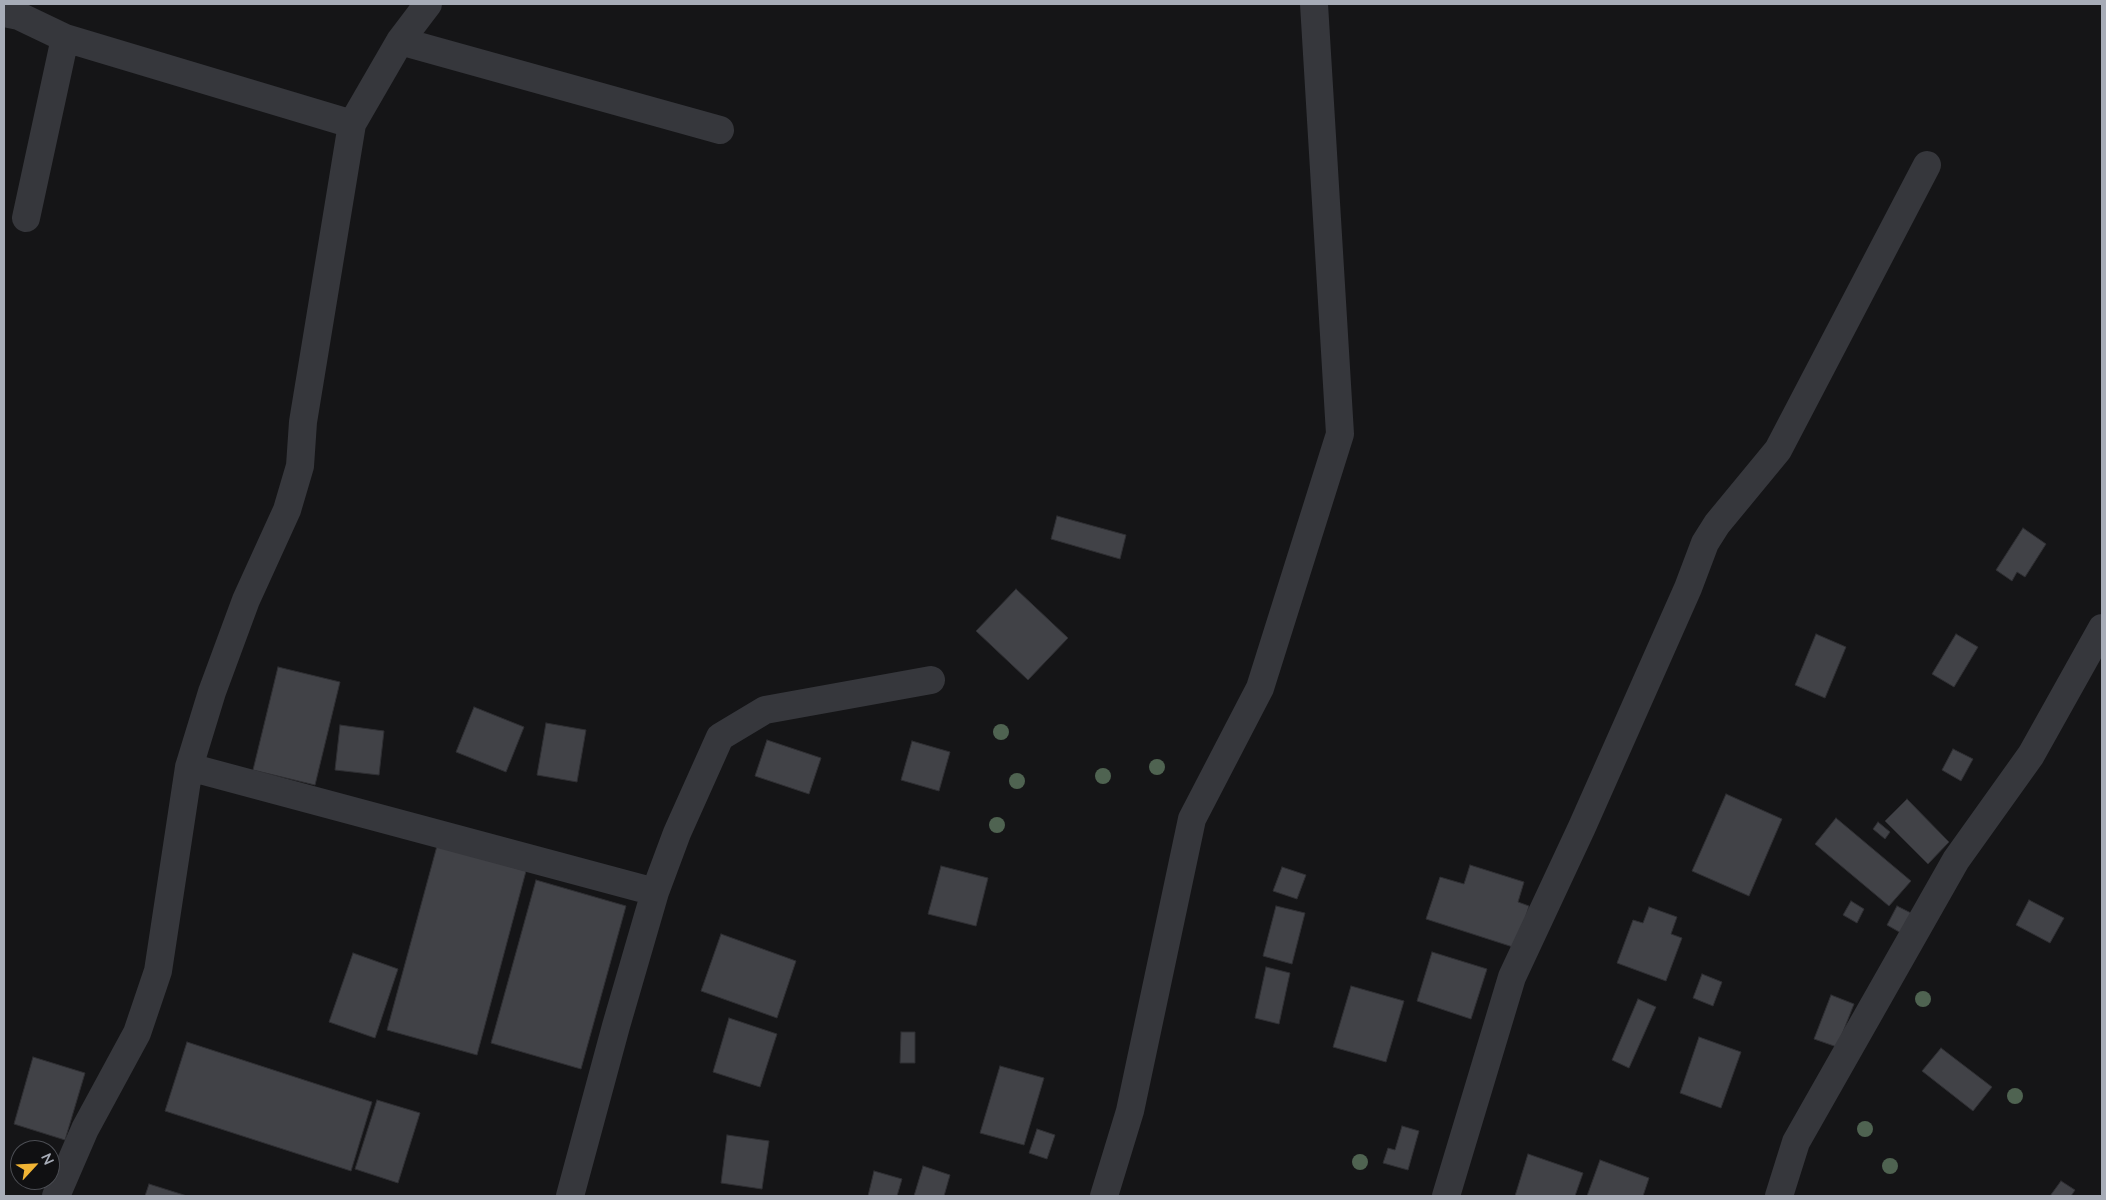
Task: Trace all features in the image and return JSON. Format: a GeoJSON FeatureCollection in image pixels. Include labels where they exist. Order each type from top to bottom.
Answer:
{"type":"FeatureCollection","features":[{"type":"Feature","properties":{"kind":"street"},"geometry":{"type":"LineString","coordinates":[[56,1196],[85,1129],[137,1033],[158,971],[189,767],[212,692],[246,600],[287,510],[300,466],[303,422],[352,124],[400,41],[428,4]]}},
{"type":"Feature","properties":{"kind":"street"},"geometry":{"type":"LineString","coordinates":[[1104,1196],[1130,1111],[1192,819],[1260,688],[1340,434],[1314,4]]}},
{"type":"Feature","properties":{"kind":"street"},"geometry":{"type":"LineString","coordinates":[[4,13],[18,16],[65,38],[352,124]]}},
{"type":"Feature","properties":{"kind":"street"},"geometry":{"type":"LineString","coordinates":[[26,218],[65,38]]}},
{"type":"Feature","properties":{"kind":"street"},"geometry":{"type":"LineString","coordinates":[[400,41],[720,130]]}},
{"type":"Feature","properties":{"kind":"street"},"geometry":{"type":"LineString","coordinates":[[1446,1196],[1512,977],[1582,827],[1688,588],[1705,543],[1717,524],[1778,450],[1927,165]]}},
{"type":"Feature","properties":{"kind":"street"},"geometry":{"type":"LineString","coordinates":[[1779,1196],[1796,1142],[1956,860],[2031,755],[2102,628]]}},
{"type":"Feature","properties":{"kind":"street"},"geometry":{"type":"LineString","coordinates":[[570,1196],[655,892],[677,834],[720,737],[765,710],[931,680]]}},
{"type":"Feature","properties":{"kind":"street"},"geometry":{"type":"LineString","coordinates":[[189,767],[655,892]]}},
{"type":"Feature","properties":{"kind":"building"},"geometry":{"type":"Polygon","coordinates":[[[1057,516],[1126,535],[1120,559],[1051,539],[1057,516]]]}},
{"type":"Feature","properties":{"kind":"building"},"geometry":{"type":"Polygon","coordinates":[[[2023,528],[2046,544],[2025,577],[2017,572],[2012,581],[1996,570],[2023,528]]]}},
{"type":"Feature","properties":{"kind":"building"},"geometry":{"type":"Polygon","coordinates":[[[1016,589],[1068,638],[1028,680],[976,631],[1016,589]]]}},
{"type":"Feature","properties":{"kind":"building"},"geometry":{"type":"Polygon","coordinates":[[[1816,634],[1846,647],[1825,698],[1795,685],[1816,634]]]}},
{"type":"Feature","properties":{"kind":"building"},"geometry":{"type":"Polygon","coordinates":[[[1956,634],[1978,647],[1954,687],[1932,674],[1956,634]]]}},
{"type":"Feature","properties":{"kind":"building"},"geometry":{"type":"Polygon","coordinates":[[[278,667],[340,682],[315,785],[253,770],[278,667]]]}},
{"type":"Feature","properties":{"kind":"building"},"geometry":{"type":"Polygon","coordinates":[[[474,707],[524,727],[506,772],[456,752],[474,707]]]}},
{"type":"Feature","properties":{"kind":"building"},"geometry":{"type":"Polygon","coordinates":[[[546,723],[586,730],[577,782],[537,775],[546,723]]]}},
{"type":"Feature","properties":{"kind":"building"},"geometry":{"type":"Polygon","coordinates":[[[340,725],[384,731],[379,775],[335,770],[340,725]]]}},
{"type":"Feature","properties":{"kind":"building"},"geometry":{"type":"Polygon","coordinates":[[[767,740],[821,758],[809,794],[755,776],[767,740]]]}},
{"type":"Feature","properties":{"kind":"building"},"geometry":{"type":"Polygon","coordinates":[[[912,741],[950,752],[939,791],[901,780],[912,741]]]}},
{"type":"Feature","properties":{"kind":"building"},"geometry":{"type":"Polygon","coordinates":[[[1953,749],[1973,759],[1961,781],[1942,770],[1953,749]]]}},
{"type":"Feature","properties":{"kind":"building"},"geometry":{"type":"Polygon","coordinates":[[[1726,794],[1782,819],[1749,896],[1692,871],[1726,794]]]}},
{"type":"Feature","properties":{"kind":"building"},"geometry":{"type":"Polygon","coordinates":[[[1907,799],[1949,842],[1928,864],[1885,821],[1907,799]]]}},
{"type":"Feature","properties":{"kind":"building"},"geometry":{"type":"Polygon","coordinates":[[[1836,818],[1911,881],[1889,906],[1815,844],[1836,818]]]}},
{"type":"Feature","properties":{"kind":"building"},"geometry":{"type":"Polygon","coordinates":[[[1878,822],[1890,832],[1885,839],[1873,829],[1878,822]]]}},
{"type":"Feature","properties":{"kind":"building"},"geometry":{"type":"Polygon","coordinates":[[[437,846],[526,871],[477,1055],[387,1030],[437,846]]]}},
{"type":"Feature","properties":{"kind":"building"},"geometry":{"type":"Polygon","coordinates":[[[1470,865],[1524,882],[1518,902],[1529,906],[1516,948],[1426,919],[1440,877],[1464,884],[1470,865]]]}},
{"type":"Feature","properties":{"kind":"building"},"geometry":{"type":"Polygon","coordinates":[[[941,866],[988,878],[976,926],[928,914],[941,866]]]}},
{"type":"Feature","properties":{"kind":"building"},"geometry":{"type":"Polygon","coordinates":[[[1282,867],[1306,875],[1297,899],[1273,891],[1282,867]]]}},
{"type":"Feature","properties":{"kind":"building"},"geometry":{"type":"Polygon","coordinates":[[[536,880],[626,906],[581,1069],[491,1043],[536,880]]]}},
{"type":"Feature","properties":{"kind":"building"},"geometry":{"type":"Polygon","coordinates":[[[2029,900],[2064,918],[2050,943],[2016,925],[2029,900]]]}},
{"type":"Feature","properties":{"kind":"building"},"geometry":{"type":"Polygon","coordinates":[[[1851,901],[1864,909],[1857,923],[1843,915],[1851,901]]]}},
{"type":"Feature","properties":{"kind":"building"},"geometry":{"type":"Polygon","coordinates":[[[1276,906],[1305,913],[1292,964],[1263,956],[1276,906]]]}},
{"type":"Feature","properties":{"kind":"building"},"geometry":{"type":"Polygon","coordinates":[[[1897,906],[1911,913],[1901,933],[1887,925],[1897,906]]]}},
{"type":"Feature","properties":{"kind":"building"},"geometry":{"type":"Polygon","coordinates":[[[1649,907],[1677,917],[1671,934],[1682,938],[1666,981],[1617,963],[1633,920],[1643,923],[1649,907]]]}},
{"type":"Feature","properties":{"kind":"building"},"geometry":{"type":"Polygon","coordinates":[[[721,934],[796,961],[777,1018],[701,991],[721,934]]]}},
{"type":"Feature","properties":{"kind":"building"},"geometry":{"type":"Polygon","coordinates":[[[1432,952],[1487,969],[1471,1019],[1417,1001],[1432,952]]]}},
{"type":"Feature","properties":{"kind":"building"},"geometry":{"type":"Polygon","coordinates":[[[353,953],[398,969],[375,1038],[329,1022],[353,953]]]}},
{"type":"Feature","properties":{"kind":"building"},"geometry":{"type":"Polygon","coordinates":[[[1266,967],[1290,973],[1279,1024],[1255,1018],[1266,967]]]}},
{"type":"Feature","properties":{"kind":"building"},"geometry":{"type":"Polygon","coordinates":[[[1702,974],[1722,982],[1713,1006],[1693,998],[1702,974]]]}},
{"type":"Feature","properties":{"kind":"building"},"geometry":{"type":"Polygon","coordinates":[[[1351,986],[1404,1001],[1386,1062],[1333,1047],[1351,986]]]}},
{"type":"Feature","properties":{"kind":"building"},"geometry":{"type":"Polygon","coordinates":[[[1831,995],[1854,1004],[1837,1047],[1814,1039],[1831,995]]]}},
{"type":"Feature","properties":{"kind":"building"},"geometry":{"type":"Polygon","coordinates":[[[1638,999],[1656,1007],[1629,1068],[1612,1060],[1638,999]]]}},
{"type":"Feature","properties":{"kind":"building"},"geometry":{"type":"Polygon","coordinates":[[[729,1018],[777,1034],[760,1087],[713,1072],[729,1018]]]}},
{"type":"Feature","properties":{"kind":"building"},"geometry":{"type":"Polygon","coordinates":[[[901,1032],[915,1032],[915,1063],[900,1063],[901,1032]]]}},
{"type":"Feature","properties":{"kind":"building"},"geometry":{"type":"Polygon","coordinates":[[[1699,1037],[1741,1052],[1721,1108],[1680,1093],[1699,1037]]]}},
{"type":"Feature","properties":{"kind":"building"},"geometry":{"type":"Polygon","coordinates":[[[187,1042],[372,1102],[351,1171],[165,1111],[187,1042]]]}},
{"type":"Feature","properties":{"kind":"building"},"geometry":{"type":"Polygon","coordinates":[[[1941,1048],[1992,1087],[1973,1111],[1922,1071],[1941,1048]]]}},
{"type":"Feature","properties":{"kind":"building"},"geometry":{"type":"Polygon","coordinates":[[[33,1057],[85,1073],[65,1140],[14,1124],[33,1057]]]}},
{"type":"Feature","properties":{"kind":"building"},"geometry":{"type":"Polygon","coordinates":[[[1000,1066],[1044,1078],[1024,1145],[980,1133],[1000,1066]]]}},
{"type":"Feature","properties":{"kind":"building"},"geometry":{"type":"Polygon","coordinates":[[[377,1100],[420,1113],[398,1183],[355,1169],[377,1100]]]}},
{"type":"Feature","properties":{"kind":"building"},"geometry":{"type":"Polygon","coordinates":[[[1402,1126],[1419,1131],[1408,1170],[1383,1163],[1388,1148],[1395,1150],[1402,1126]]]}},
{"type":"Feature","properties":{"kind":"building"},"geometry":{"type":"Polygon","coordinates":[[[1037,1129],[1055,1135],[1047,1159],[1029,1153],[1037,1129]]]}},
{"type":"Feature","properties":{"kind":"building"},"geometry":{"type":"Polygon","coordinates":[[[727,1135],[769,1141],[762,1189],[721,1183],[727,1135]]]}},
{"type":"Feature","properties":{"kind":"building"},"geometry":{"type":"Polygon","coordinates":[[[1528,1154],[1583,1173],[1575,1196],[1515,1196],[1528,1154]]]}},
{"type":"Feature","properties":{"kind":"building"},"geometry":{"type":"Polygon","coordinates":[[[1600,1160],[1649,1178],[1643,1196],[1587,1196],[1600,1160]]]}},
{"type":"Feature","properties":{"kind":"building"},"geometry":{"type":"Polygon","coordinates":[[[923,1166],[950,1175],[944,1196],[914,1196],[923,1166]]]}},
{"type":"Feature","properties":{"kind":"building"},"geometry":{"type":"Polygon","coordinates":[[[874,1171],[902,1179],[897,1196],[868,1196],[874,1171]]]}},
{"type":"Feature","properties":{"kind":"building"},"geometry":{"type":"Polygon","coordinates":[[[2061,1181],[2075,1190],[2071,1196],[2050,1196],[2061,1181]]]}},
{"type":"Feature","properties":{"kind":"building"},"geometry":{"type":"Polygon","coordinates":[[[149,1184],[187,1196],[145,1196],[149,1184]]]}}]}
